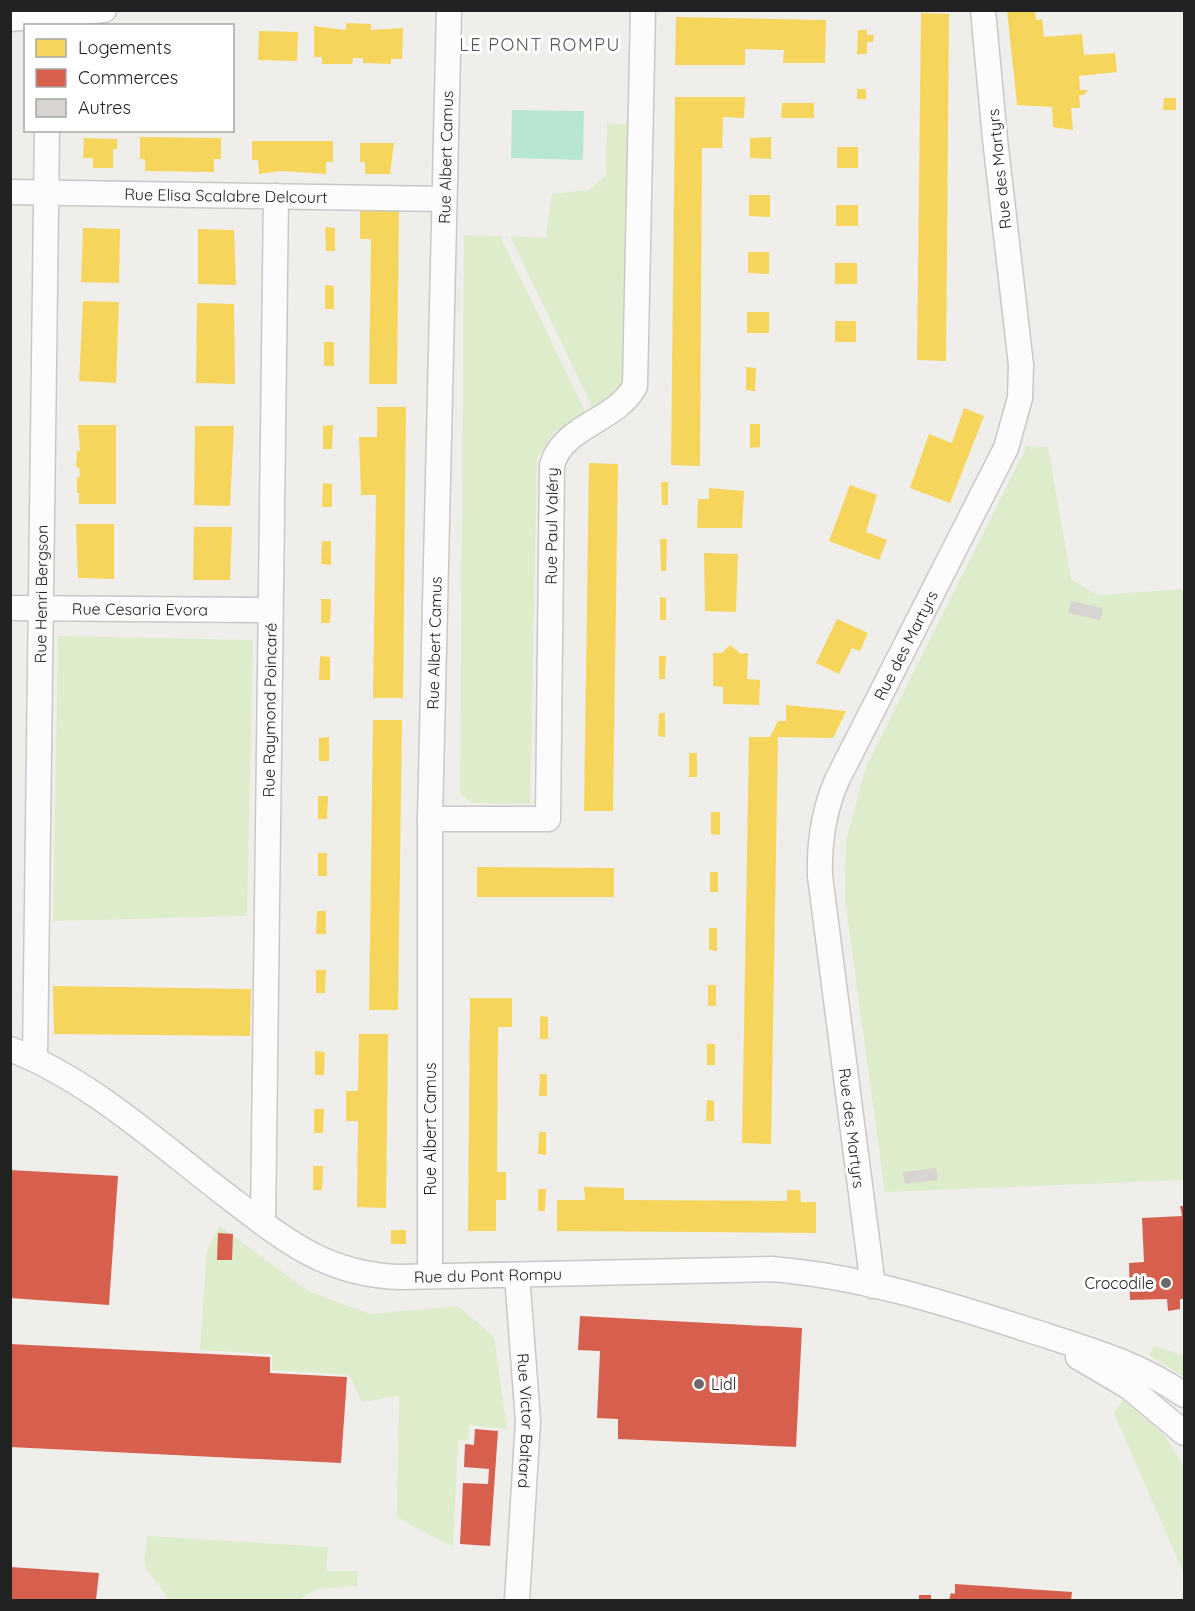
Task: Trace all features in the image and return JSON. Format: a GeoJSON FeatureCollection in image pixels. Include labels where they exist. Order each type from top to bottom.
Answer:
{"type":"FeatureCollection","features":[{"type":"Feature","properties":{"kind":"street","name":"Rue Albert Camus"},"geometry":{"type":"LineString","coordinates":[[430,1276],[430,819],[449,10]]}},
{"type":"Feature","properties":{"kind":"street","name":"Rue Paul Valéry"},"geometry":{"type":"LineString","coordinates":[[430,819],[548,819],[552,465],[555,456],[566,441],[623,402],[635,386],[643,10]]}},
{"type":"Feature","properties":{"kind":"street","name":"Rue des Martyrs"},"geometry":{"type":"LineString","coordinates":[[873,1286],[820,876],[820,845],[825,814],[837,780],[1006,448],[1020,398],[1021,365],[983,10]]}},
{"type":"Feature","properties":{"kind":"street"},"geometry":{"type":"LineString","coordinates":[[10,19],[49,21],[95,11]]}},
{"type":"Feature","properties":{"kind":"street","name":"Rue Henri Bergson"},"geometry":{"type":"LineString","coordinates":[[35,1059],[47,132]]}},
{"type":"Feature","properties":{"kind":"street","name":"Rue Elisa Scalabre Delcourt"},"geometry":{"type":"LineString","coordinates":[[10,192],[443,199]]}},
{"type":"Feature","properties":{"kind":"street","name":"Rue Raymond Poincaré"},"geometry":{"type":"LineString","coordinates":[[263,1223],[276,196]]}},
{"type":"Feature","properties":{"kind":"street","name":"Rue Cesaria Evora"},"geometry":{"type":"LineString","coordinates":[[10,608],[270,610]]}},
{"type":"Feature","properties":{"kind":"street","name":"Rue du Pont Rompu"},"geometry":{"type":"LineString","coordinates":[[10,1049],[35,1059],[113,1109],[299,1250],[334,1266],[384,1277],[771,1269],[817,1274],[964,1308],[1136,1366],[1185,1395]]}},
{"type":"Feature","properties":{"kind":"street","name":"Rue Victor Baltard"},"geometry":{"type":"LineString","coordinates":[[517,1275],[528,1420],[517,1600]]}},
{"type":"Feature","properties":{"kind":"street","name":"Rue du Pont Rompu"},"geometry":{"type":"LineString","coordinates":[[1025,1329],[1113,1376],[1143,1397],[1185,1433]]}},
{"type":"Feature","properties":{"kind":"green space"},"geometry":{"type":"Polygon","coordinates":[[[512,110],[584,111],[583,160],[511,158],[512,110]]]}},
{"type":"Feature","properties":{"kind":"green space"},"geometry":{"type":"Polygon","coordinates":[[[607,123],[631,125],[625,372],[623,386],[593,408],[510,236],[546,238],[552,194],[589,190],[606,176],[607,123]]]}},
{"type":"Feature","properties":{"kind":"green space"},"geometry":{"type":"Polygon","coordinates":[[[464,235],[500,236],[586,413],[555,431],[537,459],[530,804],[473,803],[460,794],[464,235]]]}},
{"type":"Feature","properties":{"kind":"green space"},"geometry":{"type":"Polygon","coordinates":[[[1027,446],[1048,447],[1071,579],[1097,595],[1184,589],[1184,1180],[885,1192],[845,900],[846,840],[866,767],[1027,446]]]}},
{"type":"Feature","properties":{"kind":"green space"},"geometry":{"type":"Polygon","coordinates":[[[58,636],[253,640],[247,916],[53,921],[58,636]]]}},
{"type":"Feature","properties":{"kind":"green space"},"geometry":{"type":"Polygon","coordinates":[[[220,1226],[308,1291],[370,1314],[458,1306],[494,1337],[507,1429],[469,1425],[468,1440],[458,1440],[453,1547],[397,1517],[399,1396],[362,1402],[349,1375],[272,1370],[272,1354],[200,1350],[207,1250],[220,1226]]]}},
{"type":"Feature","properties":{"kind":"green space"},"geometry":{"type":"Polygon","coordinates":[[[1155,1346],[1184,1356],[1184,1377],[1149,1355],[1155,1346]]]}},
{"type":"Feature","properties":{"kind":"green space"},"geometry":{"type":"Polygon","coordinates":[[[1123,1400],[1165,1436],[1184,1467],[1184,1574],[1114,1413],[1123,1400]]]}},
{"type":"Feature","properties":{"kind":"green space"},"geometry":{"type":"Polygon","coordinates":[[[147,1536],[328,1547],[326,1571],[358,1571],[357,1586],[318,1589],[298,1600],[169,1600],[144,1565],[147,1536]]]}},
{"type":"Feature","properties":{"kind":"building: Logements"},"geometry":{"type":"Polygon","coordinates":[[[1007,10],[1035,10],[1036,20],[1042,19],[1044,37],[1082,34],[1084,55],[1115,53],[1117,72],[1079,76],[1080,90],[1088,90],[1084,95],[1079,95],[1080,108],[1071,108],[1073,130],[1053,127],[1052,107],[1017,105],[1007,10]]]}},
{"type":"Feature","properties":{"kind":"building: Logements"},"geometry":{"type":"Polygon","coordinates":[[[921,13],[949,14],[946,361],[917,360],[921,13]]]}},
{"type":"Feature","properties":{"kind":"building: Logements"},"geometry":{"type":"Polygon","coordinates":[[[676,17],[826,20],[825,63],[783,63],[784,50],[745,49],[745,65],[675,65],[676,17]]]}},
{"type":"Feature","properties":{"kind":"building: Logements"},"geometry":{"type":"Polygon","coordinates":[[[346,23],[371,24],[371,30],[403,28],[402,59],[391,59],[391,64],[363,63],[363,58],[353,58],[352,64],[322,64],[322,57],[314,57],[314,26],[346,30],[346,23]]]}},
{"type":"Feature","properties":{"kind":"building: Logements"},"geometry":{"type":"Polygon","coordinates":[[[858,30],[867,30],[867,35],[874,35],[873,42],[867,42],[867,54],[857,54],[858,30]]]}},
{"type":"Feature","properties":{"kind":"building: Logements"},"geometry":{"type":"Polygon","coordinates":[[[259,31],[298,32],[297,61],[258,60],[259,31]]]}},
{"type":"Feature","properties":{"kind":"building: Logements"},"geometry":{"type":"Polygon","coordinates":[[[857,89],[866,89],[866,99],[857,99],[857,89]]]}},
{"type":"Feature","properties":{"kind":"building: Logements"},"geometry":{"type":"Polygon","coordinates":[[[675,97],[745,97],[744,118],[723,117],[722,148],[702,148],[700,466],[671,465],[675,97]]]}},
{"type":"Feature","properties":{"kind":"building: Logements"},"geometry":{"type":"Polygon","coordinates":[[[1164,98],[1176,98],[1176,110],[1163,110],[1164,98]]]}},
{"type":"Feature","properties":{"kind":"building: Logements"},"geometry":{"type":"Polygon","coordinates":[[[782,103],[814,103],[814,118],[781,118],[782,103]]]}},
{"type":"Feature","properties":{"kind":"building: Logements"},"geometry":{"type":"Polygon","coordinates":[[[140,137],[221,138],[221,159],[214,159],[214,172],[145,171],[145,159],[140,159],[140,137]]]}},
{"type":"Feature","properties":{"kind":"building: Logements"},"geometry":{"type":"Polygon","coordinates":[[[771,137],[771,159],[750,158],[750,138],[771,137]]]}},
{"type":"Feature","properties":{"kind":"building: Logements"},"geometry":{"type":"Polygon","coordinates":[[[84,138],[117,139],[117,149],[113,149],[113,168],[93,168],[93,158],[83,158],[84,138]]]}},
{"type":"Feature","properties":{"kind":"building: Logements"},"geometry":{"type":"Polygon","coordinates":[[[252,141],[333,141],[333,162],[326,162],[326,174],[282,171],[259,174],[258,160],[252,160],[252,141]]]}},
{"type":"Feature","properties":{"kind":"building: Logements"},"geometry":{"type":"Polygon","coordinates":[[[360,143],[394,143],[390,174],[365,174],[365,162],[360,162],[360,143]]]}},
{"type":"Feature","properties":{"kind":"building: Logements"},"geometry":{"type":"Polygon","coordinates":[[[837,147],[858,147],[858,168],[837,168],[837,147]]]}},
{"type":"Feature","properties":{"kind":"building: Logements"},"geometry":{"type":"Polygon","coordinates":[[[749,195],[770,195],[770,217],[749,216],[749,195]]]}},
{"type":"Feature","properties":{"kind":"building: Logements"},"geometry":{"type":"Polygon","coordinates":[[[836,205],[858,205],[858,226],[836,226],[836,205]]]}},
{"type":"Feature","properties":{"kind":"building: Logements"},"geometry":{"type":"Polygon","coordinates":[[[360,209],[399,210],[397,384],[369,384],[371,239],[360,239],[360,209]]]}},
{"type":"Feature","properties":{"kind":"building: Logements"},"geometry":{"type":"Polygon","coordinates":[[[325,227],[335,228],[335,251],[326,251],[325,227]]]}},
{"type":"Feature","properties":{"kind":"building: Logements"},"geometry":{"type":"Polygon","coordinates":[[[83,228],[120,229],[119,283],[81,282],[83,228]]]}},
{"type":"Feature","properties":{"kind":"building: Logements"},"geometry":{"type":"Polygon","coordinates":[[[198,229],[234,230],[236,285],[198,284],[198,229]]]}},
{"type":"Feature","properties":{"kind":"building: Logements"},"geometry":{"type":"Polygon","coordinates":[[[748,252],[769,252],[769,274],[748,273],[748,252]]]}},
{"type":"Feature","properties":{"kind":"building: Logements"},"geometry":{"type":"Polygon","coordinates":[[[835,263],[857,263],[857,284],[835,284],[835,263]]]}},
{"type":"Feature","properties":{"kind":"building: Logements"},"geometry":{"type":"Polygon","coordinates":[[[325,285],[334,286],[334,309],[325,309],[325,285]]]}},
{"type":"Feature","properties":{"kind":"building: Logements"},"geometry":{"type":"Polygon","coordinates":[[[83,301],[119,302],[116,383],[79,381],[83,301]]]}},
{"type":"Feature","properties":{"kind":"building: Logements"},"geometry":{"type":"Polygon","coordinates":[[[197,303],[234,304],[235,384],[196,383],[197,303]]]}},
{"type":"Feature","properties":{"kind":"building: Logements"},"geometry":{"type":"Polygon","coordinates":[[[747,312],[769,312],[769,333],[747,333],[747,312]]]}},
{"type":"Feature","properties":{"kind":"building: Logements"},"geometry":{"type":"Polygon","coordinates":[[[835,321],[856,321],[856,342],[835,342],[835,321]]]}},
{"type":"Feature","properties":{"kind":"building: Logements"},"geometry":{"type":"Polygon","coordinates":[[[324,342],[334,342],[334,366],[324,366],[324,342]]]}},
{"type":"Feature","properties":{"kind":"building: Logements"},"geometry":{"type":"Polygon","coordinates":[[[746,367],[756,368],[755,391],[746,390],[746,367]]]}},
{"type":"Feature","properties":{"kind":"building: Logements"},"geometry":{"type":"Polygon","coordinates":[[[377,407],[406,407],[403,698],[373,698],[376,495],[361,495],[359,437],[377,437],[377,407]]]}},
{"type":"Feature","properties":{"kind":"building: Logements"},"geometry":{"type":"Polygon","coordinates":[[[964,408],[984,416],[950,503],[910,488],[929,434],[952,443],[964,408]]]}},
{"type":"Feature","properties":{"kind":"building: Logements"},"geometry":{"type":"Polygon","coordinates":[[[750,424],[760,424],[760,447],[750,448],[750,424]]]}},
{"type":"Feature","properties":{"kind":"building: Logements"},"geometry":{"type":"Polygon","coordinates":[[[78,425],[116,425],[116,504],[79,504],[77,477],[80,477],[79,467],[76,467],[77,451],[80,451],[78,425]]]}},
{"type":"Feature","properties":{"kind":"building: Logements"},"geometry":{"type":"Polygon","coordinates":[[[333,425],[332,449],[323,449],[323,426],[333,425]]]}},
{"type":"Feature","properties":{"kind":"building: Logements"},"geometry":{"type":"Polygon","coordinates":[[[195,426],[234,426],[230,506],[194,505],[195,426]]]}},
{"type":"Feature","properties":{"kind":"building: Logements"},"geometry":{"type":"Polygon","coordinates":[[[589,463],[618,464],[613,811],[584,811],[589,463]]]}},
{"type":"Feature","properties":{"kind":"building: Logements"},"geometry":{"type":"Polygon","coordinates":[[[661,482],[668,482],[668,505],[662,505],[661,482]]]}},
{"type":"Feature","properties":{"kind":"building: Logements"},"geometry":{"type":"Polygon","coordinates":[[[323,483],[332,484],[332,507],[322,507],[323,483]]]}},
{"type":"Feature","properties":{"kind":"building: Logements"},"geometry":{"type":"Polygon","coordinates":[[[850,485],[877,495],[866,532],[887,540],[879,560],[829,541],[850,485]]]}},
{"type":"Feature","properties":{"kind":"building: Logements"},"geometry":{"type":"Polygon","coordinates":[[[709,488],[744,491],[742,528],[697,528],[698,499],[709,499],[709,488]]]}},
{"type":"Feature","properties":{"kind":"building: Logements"},"geometry":{"type":"Polygon","coordinates":[[[76,524],[114,524],[114,579],[78,578],[76,524]]]}},
{"type":"Feature","properties":{"kind":"building: Logements"},"geometry":{"type":"Polygon","coordinates":[[[194,527],[232,527],[230,580],[193,580],[194,527]]]}},
{"type":"Feature","properties":{"kind":"building: Logements"},"geometry":{"type":"Polygon","coordinates":[[[660,539],[667,539],[666,571],[661,571],[660,539]]]}},
{"type":"Feature","properties":{"kind":"building: Logements"},"geometry":{"type":"Polygon","coordinates":[[[322,541],[331,541],[331,565],[321,564],[322,541]]]}},
{"type":"Feature","properties":{"kind":"building: Logements"},"geometry":{"type":"Polygon","coordinates":[[[704,553],[738,554],[736,612],[705,611],[704,553]]]}},
{"type":"Feature","properties":{"kind":"building: Logements"},"geometry":{"type":"Polygon","coordinates":[[[660,597],[666,598],[666,620],[660,620],[660,597]]]}},
{"type":"Feature","properties":{"kind":"building: Logements"},"geometry":{"type":"Polygon","coordinates":[[[321,599],[331,599],[330,623],[321,623],[321,599]]]}},
{"type":"Feature","properties":{"kind":"building: Logements"},"geometry":{"type":"Polygon","coordinates":[[[837,619],[868,633],[860,651],[852,648],[839,674],[816,663],[837,619]]]}},
{"type":"Feature","properties":{"kind":"building: Logements"},"geometry":{"type":"Polygon","coordinates":[[[730,645],[741,654],[748,653],[747,679],[760,680],[759,705],[723,704],[723,687],[713,686],[713,653],[722,653],[730,645]]]}},
{"type":"Feature","properties":{"kind":"building: Logements"},"geometry":{"type":"Polygon","coordinates":[[[320,656],[330,657],[330,680],[319,680],[320,656]]]}},
{"type":"Feature","properties":{"kind":"building: Logements"},"geometry":{"type":"Polygon","coordinates":[[[659,656],[666,656],[665,679],[659,679],[659,656]]]}},
{"type":"Feature","properties":{"kind":"building: Logements"},"geometry":{"type":"Polygon","coordinates":[[[786,705],[846,711],[833,738],[778,737],[771,1144],[742,1143],[749,737],[770,737],[778,721],[786,721],[786,705]]]}},
{"type":"Feature","properties":{"kind":"building: Logements"},"geometry":{"type":"Polygon","coordinates":[[[659,713],[665,713],[665,737],[658,736],[659,713]]]}},
{"type":"Feature","properties":{"kind":"building: Logements"},"geometry":{"type":"Polygon","coordinates":[[[373,720],[402,720],[398,1010],[369,1010],[373,720]]]}},
{"type":"Feature","properties":{"kind":"building: Logements"},"geometry":{"type":"Polygon","coordinates":[[[329,737],[329,761],[319,761],[319,738],[329,737]]]}},
{"type":"Feature","properties":{"kind":"building: Logements"},"geometry":{"type":"Polygon","coordinates":[[[689,753],[697,753],[697,777],[689,777],[689,753]]]}},
{"type":"Feature","properties":{"kind":"building: Logements"},"geometry":{"type":"Polygon","coordinates":[[[318,796],[328,796],[327,819],[318,819],[318,796]]]}},
{"type":"Feature","properties":{"kind":"building: Logements"},"geometry":{"type":"Polygon","coordinates":[[[711,812],[720,812],[720,835],[711,834],[711,812]]]}},
{"type":"Feature","properties":{"kind":"building: Logements"},"geometry":{"type":"Polygon","coordinates":[[[318,853],[327,853],[327,876],[318,876],[318,853]]]}},
{"type":"Feature","properties":{"kind":"building: Logements"},"geometry":{"type":"Polygon","coordinates":[[[477,867],[614,868],[614,897],[477,897],[477,867]]]}},
{"type":"Feature","properties":{"kind":"building: Logements"},"geometry":{"type":"Polygon","coordinates":[[[710,872],[718,872],[718,892],[710,892],[710,872]]]}},
{"type":"Feature","properties":{"kind":"building: Logements"},"geometry":{"type":"Polygon","coordinates":[[[317,911],[326,911],[326,934],[316,934],[317,911]]]}},
{"type":"Feature","properties":{"kind":"building: Logements"},"geometry":{"type":"Polygon","coordinates":[[[709,928],[717,928],[717,951],[709,950],[709,928]]]}},
{"type":"Feature","properties":{"kind":"building: Logements"},"geometry":{"type":"Polygon","coordinates":[[[316,970],[326,970],[325,993],[316,993],[316,970]]]}},
{"type":"Feature","properties":{"kind":"building: Logements"},"geometry":{"type":"Polygon","coordinates":[[[708,985],[716,985],[716,1006],[708,1006],[708,985]]]}},
{"type":"Feature","properties":{"kind":"building: Logements"},"geometry":{"type":"Polygon","coordinates":[[[53,986],[251,989],[250,1036],[54,1034],[53,986]]]}},
{"type":"Feature","properties":{"kind":"building: Logements"},"geometry":{"type":"Polygon","coordinates":[[[470,998],[512,998],[512,1027],[498,1027],[497,1172],[506,1172],[506,1200],[496,1200],[496,1231],[468,1231],[470,998]]]}},
{"type":"Feature","properties":{"kind":"building: Logements"},"geometry":{"type":"Polygon","coordinates":[[[540,1016],[548,1017],[548,1039],[540,1039],[540,1016]]]}},
{"type":"Feature","properties":{"kind":"building: Logements"},"geometry":{"type":"Polygon","coordinates":[[[359,1034],[388,1034],[386,1208],[357,1207],[358,1121],[346,1121],[346,1091],[358,1091],[359,1034]]]}},
{"type":"Feature","properties":{"kind":"building: Logements"},"geometry":{"type":"Polygon","coordinates":[[[707,1044],[715,1044],[715,1065],[707,1065],[707,1044]]]}},
{"type":"Feature","properties":{"kind":"building: Logements"},"geometry":{"type":"Polygon","coordinates":[[[315,1051],[325,1052],[324,1075],[315,1075],[315,1051]]]}},
{"type":"Feature","properties":{"kind":"building: Logements"},"geometry":{"type":"Polygon","coordinates":[[[540,1074],[547,1074],[547,1096],[539,1096],[540,1074]]]}},
{"type":"Feature","properties":{"kind":"building: Logements"},"geometry":{"type":"Polygon","coordinates":[[[707,1100],[714,1101],[714,1121],[706,1121],[707,1100]]]}},
{"type":"Feature","properties":{"kind":"building: Logements"},"geometry":{"type":"Polygon","coordinates":[[[314,1109],[324,1109],[323,1133],[314,1133],[314,1109]]]}},
{"type":"Feature","properties":{"kind":"building: Logements"},"geometry":{"type":"Polygon","coordinates":[[[539,1132],[546,1132],[546,1155],[538,1154],[539,1132]]]}},
{"type":"Feature","properties":{"kind":"building: Logements"},"geometry":{"type":"Polygon","coordinates":[[[313,1166],[323,1166],[322,1190],[313,1190],[313,1166]]]}},
{"type":"Feature","properties":{"kind":"building: Logements"},"geometry":{"type":"Polygon","coordinates":[[[584,1187],[624,1188],[624,1200],[787,1201],[787,1190],[800,1190],[801,1202],[816,1202],[816,1233],[557,1231],[557,1200],[585,1200],[584,1187]]]}},
{"type":"Feature","properties":{"kind":"building: Logements"},"geometry":{"type":"Polygon","coordinates":[[[538,1189],[546,1189],[545,1211],[538,1211],[538,1189]]]}},
{"type":"Feature","properties":{"kind":"building: Logements"},"geometry":{"type":"Polygon","coordinates":[[[391,1230],[406,1230],[406,1244],[391,1244],[391,1230]]]}},
{"type":"Feature","properties":{"kind":"building: Commerces"},"geometry":{"type":"Polygon","coordinates":[[[10,1170],[118,1176],[109,1305],[10,1298],[10,1170]]]}},
{"type":"Feature","properties":{"kind":"building: Commerces"},"geometry":{"type":"Polygon","coordinates":[[[1180,1206],[1184,1206],[1184,1299],[1180,1299],[1180,1309],[1168,1311],[1167,1299],[1130,1300],[1129,1263],[1144,1262],[1142,1218],[1182,1216],[1180,1206]]]}},
{"type":"Feature","properties":{"kind":"building: Commerces"},"geometry":{"type":"Polygon","coordinates":[[[218,1233],[233,1234],[232,1260],[217,1260],[218,1233]]]}},
{"type":"Feature","properties":{"kind":"building: Commerces","name":"Lidl"},"geometry":{"type":"Polygon","coordinates":[[[580,1316],[802,1328],[796,1447],[618,1439],[618,1419],[597,1418],[600,1351],[578,1350],[580,1316]]]}},
{"type":"Feature","properties":{"kind":"building: Commerces"},"geometry":{"type":"Polygon","coordinates":[[[10,1344],[270,1357],[270,1373],[347,1377],[341,1463],[10,1447],[10,1344]]]}},
{"type":"Feature","properties":{"kind":"building: Commerces"},"geometry":{"type":"Polygon","coordinates":[[[475,1429],[498,1431],[490,1546],[460,1544],[463,1483],[488,1484],[489,1469],[464,1467],[465,1444],[474,1445],[475,1429]]]}},
{"type":"Feature","properties":{"kind":"building: Commerces"},"geometry":{"type":"Polygon","coordinates":[[[10,1567],[99,1573],[96,1600],[10,1600],[10,1567]]]}},
{"type":"Feature","properties":{"kind":"building: Commerces"},"geometry":{"type":"Polygon","coordinates":[[[955,1584],[1072,1592],[1071,1600],[949,1600],[951,1593],[955,1594],[955,1584]]]}},
{"type":"Feature","properties":{"kind":"building: Commerces"},"geometry":{"type":"Polygon","coordinates":[[[919,1595],[931,1595],[931,1600],[919,1600],[919,1595]]]}},
{"type":"Feature","properties":{"kind":"building: Autres"},"geometry":{"type":"Polygon","coordinates":[[[1071,601],[1103,608],[1100,620],[1068,613],[1071,601]]]}},
{"type":"Feature","properties":{"kind":"building: Autres"},"geometry":{"type":"Polygon","coordinates":[[[936,1168],[938,1180],[905,1184],[903,1172],[936,1168]]]}},
{"type":"Feature","properties":{"kind":"place","name":"Crocodile"},"geometry":{"type":"Point","coordinates":[1166,1283]}},
{"type":"Feature","properties":{"kind":"place","name":"Lidl"},"geometry":{"type":"Point","coordinates":[699,1384]}},
{"type":"Feature","properties":{"kind":"district","name":"LE PONT ROMPU"},"geometry":{"type":"Point","coordinates":[540,44]}}]}
